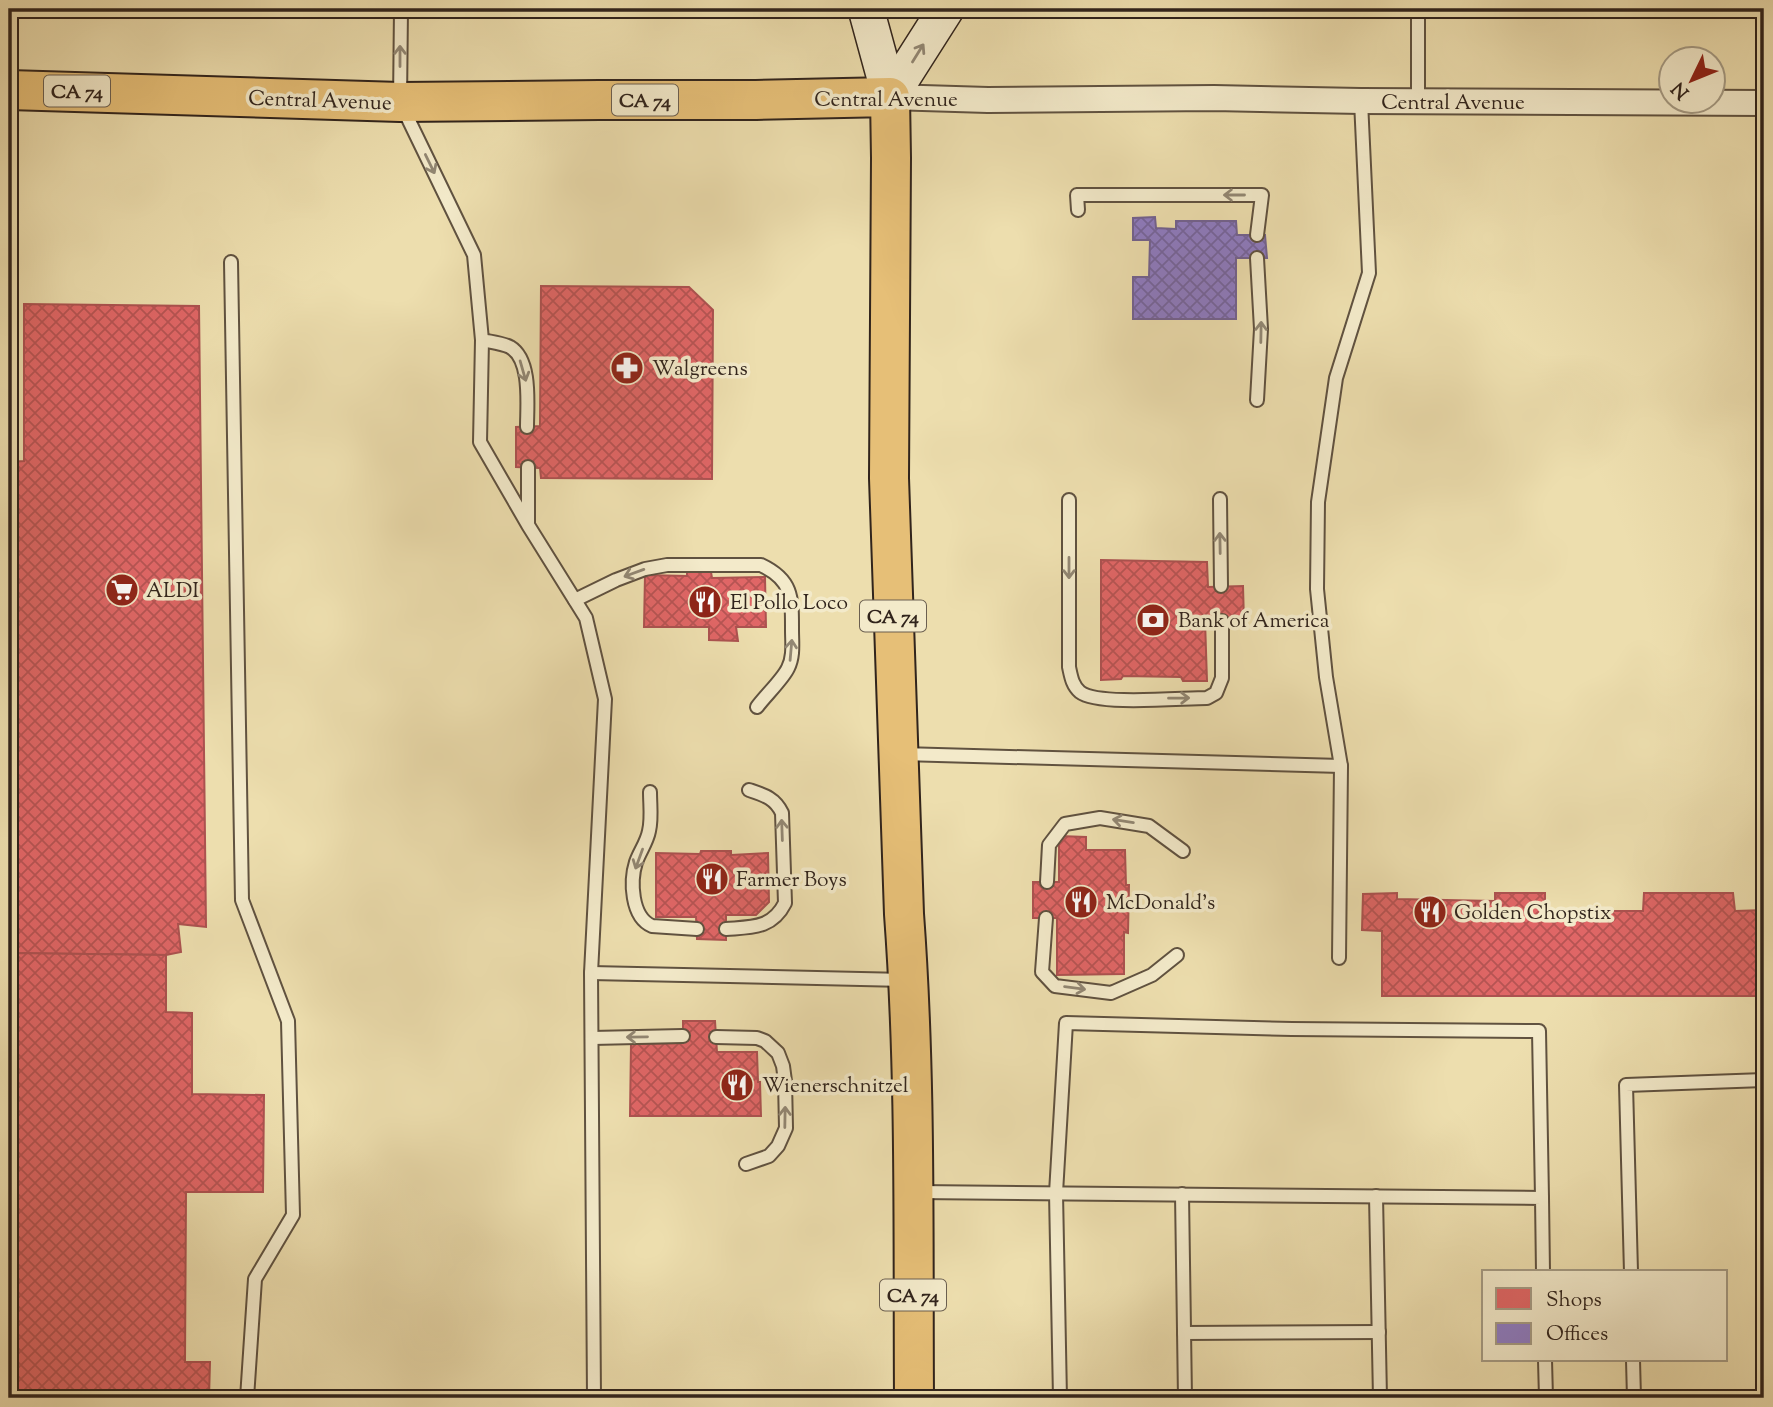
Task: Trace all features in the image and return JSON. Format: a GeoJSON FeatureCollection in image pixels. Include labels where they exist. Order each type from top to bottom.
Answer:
{"type":"FeatureCollection","features":[{"type":"Feature","properties":{"kind":"main road"},"geometry":{"type":"LineString","coordinates":[[866,9],[890,97]]}},
{"type":"Feature","properties":{"kind":"main road"},"geometry":{"type":"LineString","coordinates":[[890,97],[946,9]]}},
{"type":"Feature","properties":{"kind":"main road","name":"Central Avenue"},"geometry":{"type":"LineString","coordinates":[[9,90],[400,102],[890,97]]}},
{"type":"Feature","properties":{"kind":"main road","name":"CA 74"},"geometry":{"type":"LineString","coordinates":[[890,97],[889,478],[904,914],[909,980],[914,1398]]}},
{"type":"Feature","properties":{"kind":"street","name":"Central Avenue"},"geometry":{"type":"LineString","coordinates":[[890,97],[988,100],[1214,98],[1418,102],[1764,103]]}},
{"type":"Feature","properties":{"kind":"lane"},"geometry":{"type":"LineString","coordinates":[[401,9],[400,102],[474,255],[482,340],[480,442],[586,618],[605,699],[591,973],[594,1398]]}},
{"type":"Feature","properties":{"kind":"lane"},"geometry":{"type":"LineString","coordinates":[[1418,9],[1418,102]]}},
{"type":"Feature","properties":{"kind":"lane"},"geometry":{"type":"LineString","coordinates":[[1339,958],[1341,766],[1326,677],[1317,589],[1318,502],[1336,378],[1368,273],[1361,101]]}},
{"type":"Feature","properties":{"kind":"lane"},"geometry":{"type":"LineString","coordinates":[[1078,211],[1077,195],[1262,195],[1257,235]]}},
{"type":"Feature","properties":{"kind":"lane"},"geometry":{"type":"LineString","coordinates":[[1257,258],[1261,328],[1257,400]]}},
{"type":"Feature","properties":{"kind":"lane"},"geometry":{"type":"LineString","coordinates":[[231,262],[242,900],[288,1021],[293,1215],[255,1279],[247,1398]]}},
{"type":"Feature","properties":{"kind":"lane"},"geometry":{"type":"LineString","coordinates":[[482,340],[508,346],[515,352],[526,371],[527,427]]}},
{"type":"Feature","properties":{"kind":"lane"},"geometry":{"type":"LineString","coordinates":[[528,467],[528,525]]}},
{"type":"Feature","properties":{"kind":"lane"},"geometry":{"type":"LineString","coordinates":[[1220,499],[1221,586]]}},
{"type":"Feature","properties":{"kind":"lane"},"geometry":{"type":"LineString","coordinates":[[1069,500],[1069,667],[1073,683],[1082,693],[1104,700],[1207,698],[1216,693],[1222,677],[1222,621]]}},
{"type":"Feature","properties":{"kind":"lane"},"geometry":{"type":"LineString","coordinates":[[575,600],[625,576],[667,565],[761,565],[774,571],[783,580],[792,600],[792,655],[788,670],[757,707]]}},
{"type":"Feature","properties":{"kind":"lane"},"geometry":{"type":"LineString","coordinates":[[898,754],[1341,766]]}},
{"type":"Feature","properties":{"kind":"lane"},"geometry":{"type":"LineString","coordinates":[[726,929],[763,925],[775,917],[785,903],[782,813],[771,798],[749,790]]}},
{"type":"Feature","properties":{"kind":"lane"},"geometry":{"type":"LineString","coordinates":[[650,792],[649,832],[633,876],[637,910],[641,918],[652,926],[696,929]]}},
{"type":"Feature","properties":{"kind":"lane"},"geometry":{"type":"LineString","coordinates":[[1047,882],[1049,845],[1065,824],[1100,818],[1149,826],[1183,851]]}},
{"type":"Feature","properties":{"kind":"lane"},"geometry":{"type":"LineString","coordinates":[[1046,918],[1042,972],[1055,986],[1111,993],[1152,975],[1177,955]]}},
{"type":"Feature","properties":{"kind":"lane"},"geometry":{"type":"LineString","coordinates":[[591,973],[909,980]]}},
{"type":"Feature","properties":{"kind":"lane"},"geometry":{"type":"LineString","coordinates":[[1060,1398],[1056,1193],[1066,1023],[1292,1029],[1539,1031],[1544,1270]]}},
{"type":"Feature","properties":{"kind":"lane"},"geometry":{"type":"LineString","coordinates":[[592,1038],[683,1036]]}},
{"type":"Feature","properties":{"kind":"lane"},"geometry":{"type":"LineString","coordinates":[[716,1037],[757,1038],[765,1041],[778,1053],[783,1066],[786,1128],[778,1146],[769,1156],[746,1164]]}},
{"type":"Feature","properties":{"kind":"lane"},"geometry":{"type":"LineString","coordinates":[[1631,1270],[1626,1085],[1764,1080]]}},
{"type":"Feature","properties":{"kind":"lane"},"geometry":{"type":"LineString","coordinates":[[913,1192],[1542,1198]]}},
{"type":"Feature","properties":{"kind":"lane"},"geometry":{"type":"LineString","coordinates":[[1181,1194],[1185,1398]]}},
{"type":"Feature","properties":{"kind":"lane"},"geometry":{"type":"LineString","coordinates":[[1376,1196],[1380,1398]]}},
{"type":"Feature","properties":{"kind":"lane"},"geometry":{"type":"LineString","coordinates":[[1184,1333],[1379,1332]]}},
{"type":"Feature","properties":{"kind":"lane"},"geometry":{"type":"LineString","coordinates":[[1545,1362],[1546,1398]]}},
{"type":"Feature","properties":{"kind":"lane"},"geometry":{"type":"LineString","coordinates":[[1633,1362],[1634,1398]]}},
{"type":"Feature","properties":{"kind":"building: Shops","name":"Walgreens"},"geometry":{"type":"Polygon","coordinates":[[[541,286],[689,287],[713,310],[712,479],[541,478],[540,468],[516,467],[516,427],[540,426],[541,286]]]}},
{"type":"Feature","properties":{"kind":"building: Shops"},"geometry":{"type":"Polygon","coordinates":[[[24,304],[199,306],[206,927],[178,924],[181,952],[166,955],[9,953],[9,462],[24,461],[24,304]]]}},
{"type":"Feature","properties":{"kind":"building: Shops","name":"Bank of America"},"geometry":{"type":"Polygon","coordinates":[[[1101,560],[1207,562],[1208,587],[1243,586],[1244,621],[1205,620],[1207,681],[1183,681],[1181,677],[1123,676],[1121,679],[1101,680],[1101,560]]]}},
{"type":"Feature","properties":{"kind":"building: Shops","name":"El Pollo Loco"},"geometry":{"type":"Polygon","coordinates":[[[687,571],[711,572],[712,578],[765,577],[766,627],[736,627],[738,641],[709,640],[709,627],[644,627],[645,575],[687,576],[687,571]]]}},
{"type":"Feature","properties":{"kind":"building: Shops","name":"McDonald's"},"geometry":{"type":"Polygon","coordinates":[[[1059,836],[1086,837],[1086,850],[1125,850],[1126,885],[1129,885],[1128,933],[1124,932],[1124,974],[1057,975],[1057,918],[1033,918],[1033,882],[1059,882],[1059,836]]]}},
{"type":"Feature","properties":{"kind":"building: Shops","name":"Farmer Boys"},"geometry":{"type":"Polygon","coordinates":[[[701,851],[731,851],[731,855],[768,853],[769,902],[756,915],[726,915],[726,940],[697,939],[696,917],[656,917],[656,853],[700,854],[701,851]]]}},
{"type":"Feature","properties":{"kind":"building: Shops"},"geometry":{"type":"Polygon","coordinates":[[[1397,893],[1397,899],[1495,901],[1495,893],[1545,893],[1545,911],[1643,911],[1644,893],[1733,893],[1735,911],[1764,910],[1764,996],[1382,996],[1382,931],[1362,930],[1363,894],[1397,893]]]}},
{"type":"Feature","properties":{"kind":"building: Shops"},"geometry":{"type":"Polygon","coordinates":[[[9,953],[166,955],[166,1012],[192,1013],[192,1094],[264,1095],[263,1192],[186,1192],[185,1362],[210,1362],[209,1398],[9,1398],[9,953]]]}},
{"type":"Feature","properties":{"kind":"building: Shops"},"geometry":{"type":"Polygon","coordinates":[[[683,1021],[715,1021],[717,1052],[757,1052],[761,1116],[630,1116],[631,1044],[683,1043],[683,1021]]]}},
{"type":"Feature","properties":{"kind":"building: Offices"},"geometry":{"type":"Polygon","coordinates":[[[1155,217],[1156,228],[1176,229],[1176,221],[1236,221],[1237,235],[1265,235],[1267,258],[1236,258],[1236,319],[1133,319],[1133,277],[1149,277],[1150,240],[1133,240],[1133,218],[1155,217]]]}},
{"type":"Feature","properties":{"kind":"place","name":"Walgreens"},"geometry":{"type":"Point","coordinates":[627,368]}},
{"type":"Feature","properties":{"kind":"place","name":"ALDI"},"geometry":{"type":"Point","coordinates":[122,590]}},
{"type":"Feature","properties":{"kind":"place","name":"El Pollo Loco"},"geometry":{"type":"Point","coordinates":[705,602]}},
{"type":"Feature","properties":{"kind":"place","name":"Bank of America"},"geometry":{"type":"Point","coordinates":[1153,620]}},
{"type":"Feature","properties":{"kind":"place","name":"Farmer Boys"},"geometry":{"type":"Point","coordinates":[712,879]}},
{"type":"Feature","properties":{"kind":"place","name":"McDonald's"},"geometry":{"type":"Point","coordinates":[1081,902]}},
{"type":"Feature","properties":{"kind":"place","name":"Golden Chopstix"},"geometry":{"type":"Point","coordinates":[1430,912]}},
{"type":"Feature","properties":{"kind":"place","name":"Wienerschnitzel"},"geometry":{"type":"Point","coordinates":[737,1085]}}]}
